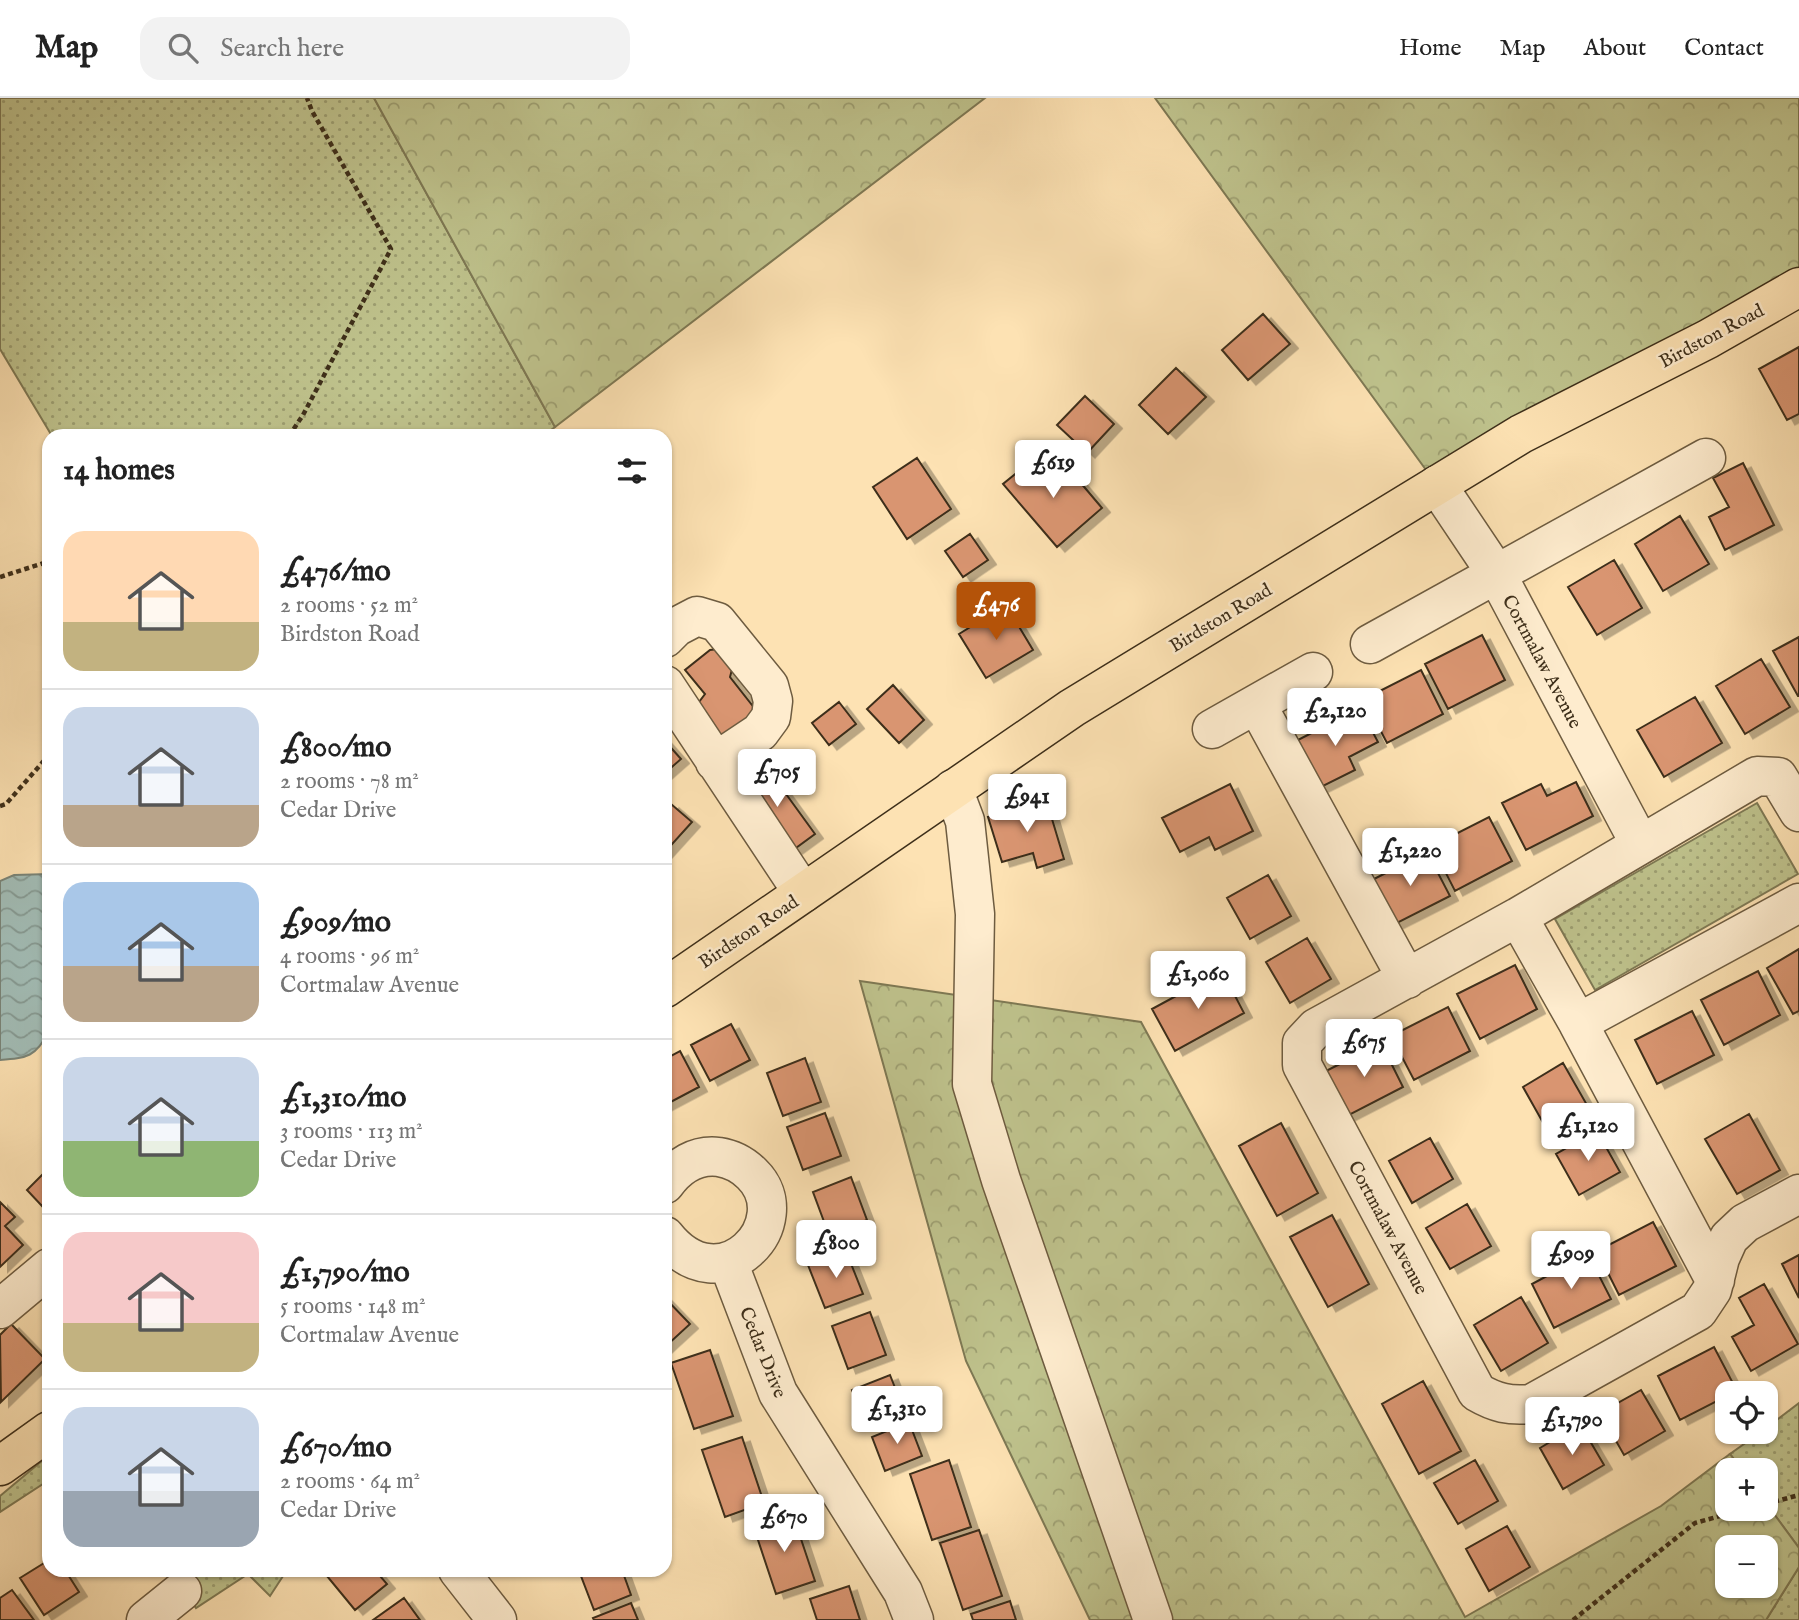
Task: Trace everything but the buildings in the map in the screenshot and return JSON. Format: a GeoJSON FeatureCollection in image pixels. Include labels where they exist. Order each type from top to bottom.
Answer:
{"type":"FeatureCollection","features":[{"type":"Feature","properties":{"kind":"main road","name":"Birdston Road"},"geometry":{"type":"LineString","coordinates":[[672,983],[1072,708],[1521,434],[1708,339],[1799,287]]}},
{"type":"Feature","properties":{"kind":"main road"},"geometry":{"type":"LineString","coordinates":[[0,1466],[42,1435]]}},
{"type":"Feature","properties":{"kind":"street"},"geometry":{"type":"LineString","coordinates":[[1370,644],[1706,458]]}},
{"type":"Feature","properties":{"kind":"street","name":"Cortmalaw Avenue"},"geometry":{"type":"LineString","coordinates":[[1437,485],[1496,573],[1640,844]]}},
{"type":"Feature","properties":{"kind":"street"},"geometry":{"type":"LineString","coordinates":[[672,631],[697,616],[717,622],[769,686],[773,701],[771,717],[760,732],[715,762]]}},
{"type":"Feature","properties":{"kind":"street"},"geometry":{"type":"LineString","coordinates":[[1212,729],[1313,672]]}},
{"type":"Feature","properties":{"kind":"street"},"geometry":{"type":"LineString","coordinates":[[672,696],[803,893]]}},
{"type":"Feature","properties":{"kind":"street"},"geometry":{"type":"LineString","coordinates":[[1258,705],[1407,979]]}},
{"type":"Feature","properties":{"kind":"street","name":"Cortmalaw Avenue"},"geometry":{"type":"LineString","coordinates":[[1799,812],[1778,777],[1757,776],[1518,917],[1316,1028],[1302,1043],[1302,1065],[1477,1392],[1510,1406],[1531,1404],[1699,1311],[1712,1290],[1729,1238],[1745,1223],[1799,1194]]}},
{"type":"Feature","properties":{"kind":"street"},"geometry":{"type":"LineString","coordinates":[[953,789],[965,821],[975,914],[972,1084],[1001,1180],[1153,1620]]}},
{"type":"Feature","properties":{"kind":"street"},"geometry":{"type":"LineString","coordinates":[[1578,1023],[1799,903]]}},
{"type":"Feature","properties":{"kind":"street"},"geometry":{"type":"LineString","coordinates":[[1518,917],[1578,1023],[1715,1280]]}},
{"type":"Feature","properties":{"kind":"street"},"geometry":{"type":"LineString","coordinates":[[672,1175],[677,1169],[693,1160],[711,1156],[728,1158],[744,1166],[756,1178],[764,1193],[766,1210],[763,1227],[756,1242],[743,1255],[727,1262],[710,1264],[692,1260],[672,1245]]}},
{"type":"Feature","properties":{"kind":"street","name":"Cedar Drive"},"geometry":{"type":"LineString","coordinates":[[727,1262],[778,1393],[903,1592],[914,1620]]}},
{"type":"Feature","properties":{"kind":"street"},"geometry":{"type":"LineString","coordinates":[[0,1308],[42,1274]]}},
{"type":"Feature","properties":{"kind":"street"},"geometry":{"type":"LineString","coordinates":[[463,1577],[497,1620]]}},
{"type":"Feature","properties":{"kind":"street"},"geometry":{"type":"LineString","coordinates":[[146,1620],[183,1591]]}},
{"type":"Feature","properties":{"kind":"path"},"geometry":{"type":"LineString","coordinates":[[294,429],[391,249],[307,98]]}},
{"type":"Feature","properties":{"kind":"path"},"geometry":{"type":"LineString","coordinates":[[0,577],[42,564]]}},
{"type":"Feature","properties":{"kind":"path"},"geometry":{"type":"LineString","coordinates":[[0,806],[6,804],[42,763]]}},
{"type":"Feature","properties":{"kind":"path"},"geometry":{"type":"LineString","coordinates":[[1778,1501],[1799,1495]]}},
{"type":"Feature","properties":{"kind":"path"},"geometry":{"type":"LineString","coordinates":[[1573,1620],[1695,1523],[1715,1517]]}},
{"type":"Feature","properties":{"kind":"green space"},"geometry":{"type":"Polygon","coordinates":[[[0,98],[374,98],[555,427],[48,429],[0,349],[0,98]]]}},
{"type":"Feature","properties":{"kind":"green space"},"geometry":{"type":"Polygon","coordinates":[[[374,98],[985,98],[555,427],[374,98]]]}},
{"type":"Feature","properties":{"kind":"green space"},"geometry":{"type":"Polygon","coordinates":[[[1155,98],[1799,98],[1799,281],[1437,485],[1155,98]]]}},
{"type":"Feature","properties":{"kind":"green space"},"geometry":{"type":"Polygon","coordinates":[[[1757,803],[1798,874],[1595,990],[1555,919],[1757,803]]]}},
{"type":"Feature","properties":{"kind":"green space"},"geometry":{"type":"Polygon","coordinates":[[[860,981],[1141,1022],[1465,1617],[1661,1506],[1715,1465],[1715,1521],[1778,1519],[1799,1548],[1799,1567],[1766,1620],[1090,1620],[966,1361],[860,981]]]}},
{"type":"Feature","properties":{"kind":"green space"},"geometry":{"type":"Polygon","coordinates":[[[1799,1403],[1799,1548],[1778,1519],[1778,1458],[1733,1458],[1730,1454],[1744,1444],[1778,1444],[1778,1419],[1799,1403]]]}},
{"type":"Feature","properties":{"kind":"green space"},"geometry":{"type":"Polygon","coordinates":[[[42,1461],[42,1485],[0,1512],[0,1496],[42,1461]]]}},
{"type":"Feature","properties":{"kind":"green space"},"geometry":{"type":"Polygon","coordinates":[[[1799,1567],[1799,1620],[1766,1620],[1799,1567]]]}},
{"type":"Feature","properties":{"kind":"green space"},"geometry":{"type":"Polygon","coordinates":[[[176,1577],[243,1577],[196,1608],[176,1577]]]}},
{"type":"Feature","properties":{"kind":"green space"},"geometry":{"type":"Polygon","coordinates":[[[251,1577],[282,1577],[270,1596],[251,1577]]]}},
{"type":"Feature","properties":{"kind":"water"},"geometry":{"type":"Polygon","coordinates":[[[42,874],[42,1043],[30,1054],[0,1060],[0,881],[14,875],[42,874]]]}}]}
